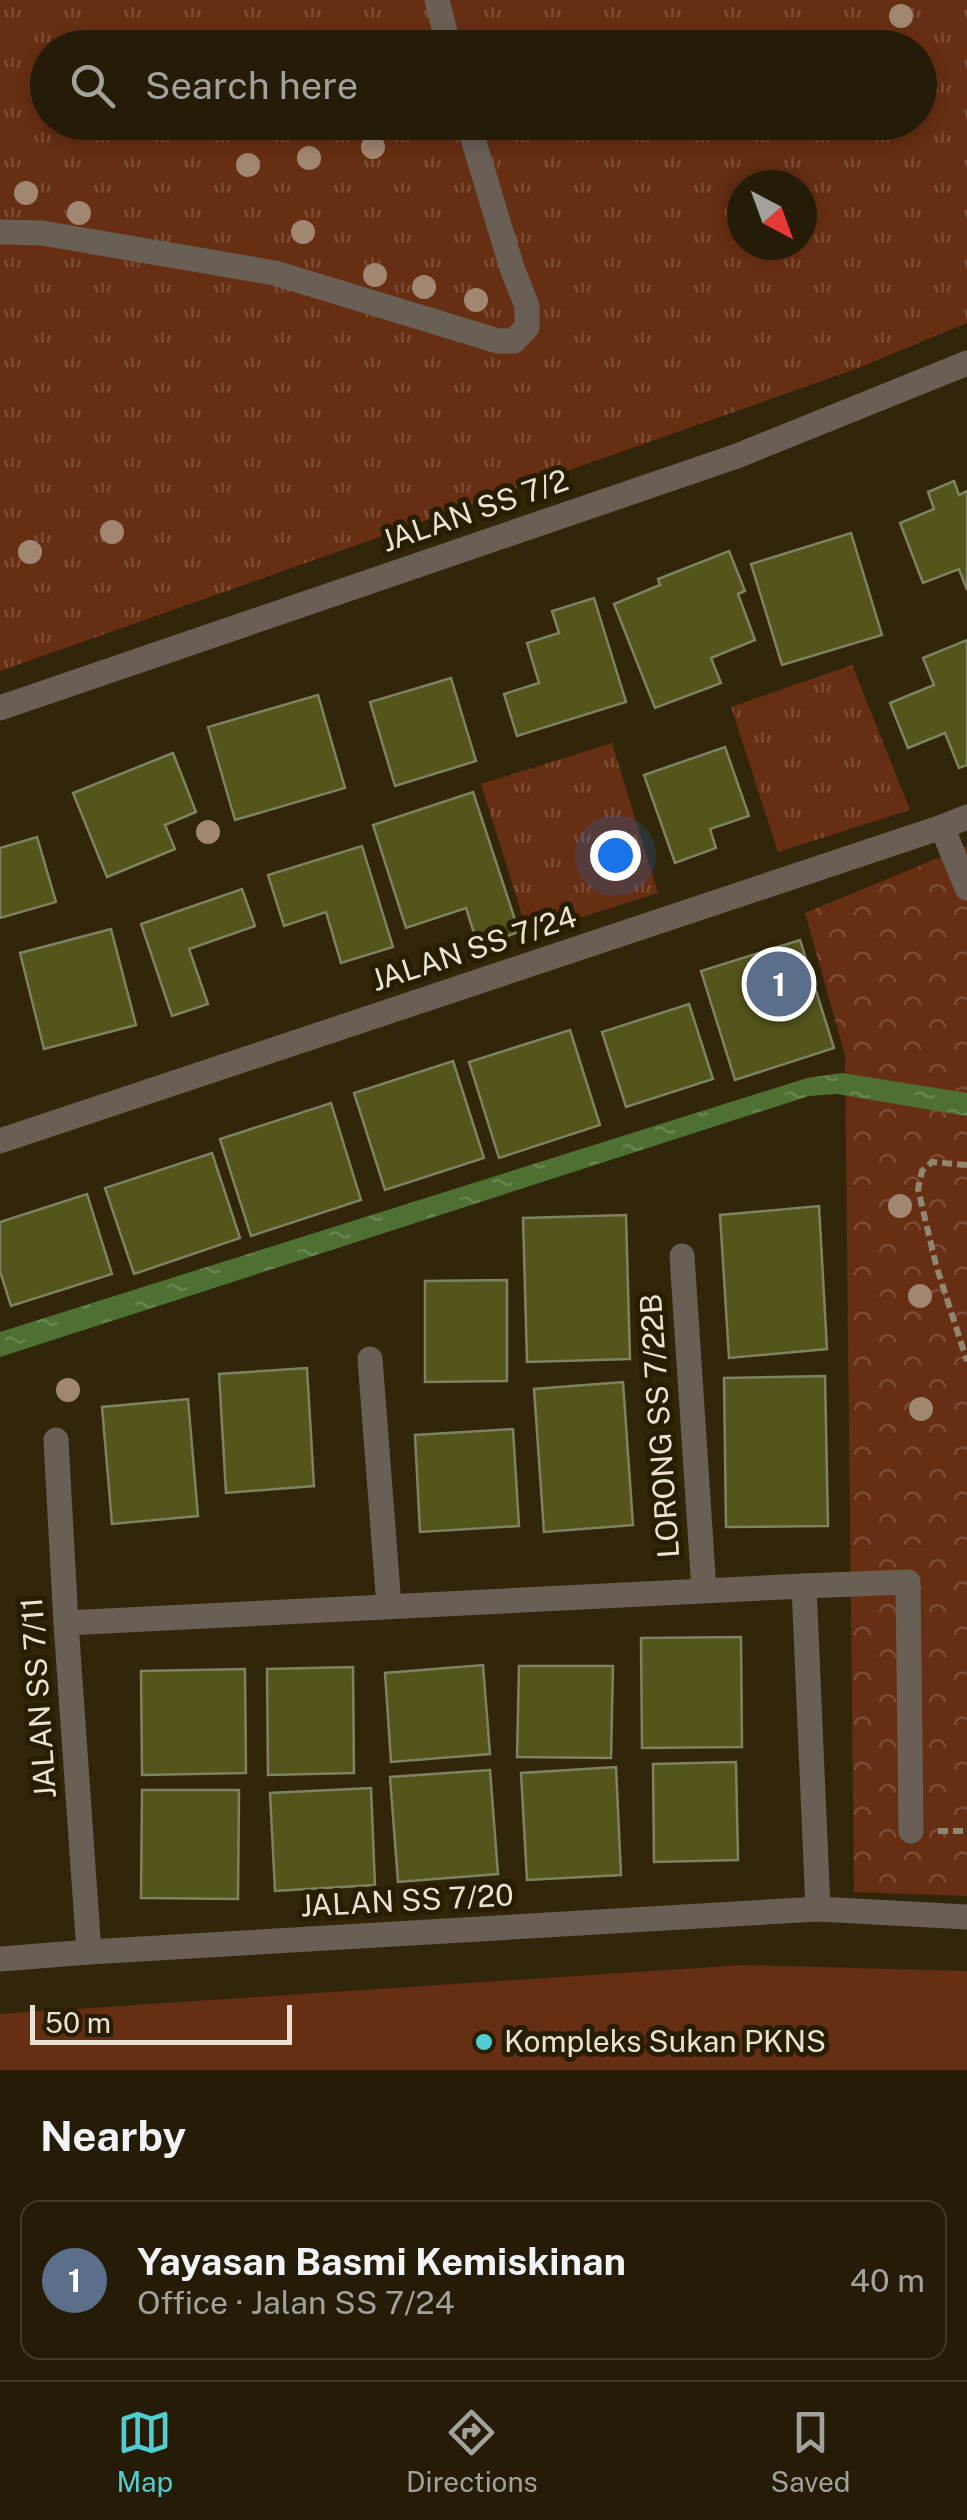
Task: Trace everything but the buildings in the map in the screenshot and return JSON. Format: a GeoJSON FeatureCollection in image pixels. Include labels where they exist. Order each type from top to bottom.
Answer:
{"type":"FeatureCollection","features":[{"type":"Feature","properties":{"kind":"street"},"geometry":{"type":"LineString","coordinates":[[437,0],[444,30]]}},
{"type":"Feature","properties":{"kind":"street"},"geometry":{"type":"LineString","coordinates":[[0,232],[42,233],[274,273],[498,341],[514,340],[528,327],[527,306],[473,140]]}},
{"type":"Feature","properties":{"kind":"street","name":"JALAN SS 7/2"},"geometry":{"type":"LineString","coordinates":[[0,708],[737,456],[967,363]]}},
{"type":"Feature","properties":{"kind":"street","name":"JALAN SS 7/24"},"geometry":{"type":"LineString","coordinates":[[0,1141],[967,816]]}},
{"type":"Feature","properties":{"kind":"street"},"geometry":{"type":"LineString","coordinates":[[942,827],[967,888]]}},
{"type":"Feature","properties":{"kind":"street","name":"LORONG SS 7/22B"},"geometry":{"type":"LineString","coordinates":[[682,1256],[704,1590]]}},
{"type":"Feature","properties":{"kind":"street"},"geometry":{"type":"LineString","coordinates":[[370,1359],[390,1606]]}},
{"type":"Feature","properties":{"kind":"street","name":"JALAN SS 7/11"},"geometry":{"type":"LineString","coordinates":[[56,1440],[89,1952]]}},
{"type":"Feature","properties":{"kind":"street"},"geometry":{"type":"LineString","coordinates":[[66,1623],[908,1582],[911,1831]]}},
{"type":"Feature","properties":{"kind":"street"},"geometry":{"type":"LineString","coordinates":[[804,1586],[818,1909]]}},
{"type":"Feature","properties":{"kind":"street","name":"JALAN SS 7/20"},"geometry":{"type":"LineString","coordinates":[[0,1959],[818,1909],[967,1917]]}},
{"type":"Feature","properties":{"kind":"path"},"geometry":{"type":"LineString","coordinates":[[967,1166],[932,1162],[922,1170],[918,1189],[936,1265],[967,1361]]}},
{"type":"Feature","properties":{"kind":"green space"},"geometry":{"type":"Polygon","coordinates":[[[0,0],[967,0],[967,323],[853,370],[0,671],[0,0]]]}},
{"type":"Feature","properties":{"kind":"green space"},"geometry":{"type":"Polygon","coordinates":[[[852,665],[910,810],[778,852],[731,707],[852,665]]]}},
{"type":"Feature","properties":{"kind":"green space"},"geometry":{"type":"Polygon","coordinates":[[[612,743],[658,893],[528,934],[481,784],[612,743]]]}},
{"type":"Feature","properties":{"kind":"green space"},"geometry":{"type":"Polygon","coordinates":[[[967,846],[967,1896],[854,1892],[845,1055],[805,913],[967,846]]]}},
{"type":"Feature","properties":{"kind":"green space","name":"Kompleks Sukan PKNS"},"geometry":{"type":"Polygon","coordinates":[[[743,1965],[967,1971],[967,2070],[0,2070],[0,2014],[743,1965]]]}},
{"type":"Feature","properties":{"kind":"water"},"geometry":{"type":"Polygon","coordinates":[[[842,1073],[967,1093],[967,1116],[837,1094],[809,1096],[0,1357],[0,1332],[807,1078],[842,1073]]]}},
{"type":"Feature","properties":{"kind":"place","name":"Yayasan Basmi Kemiskinan"},"geometry":{"type":"Point","coordinates":[779,984]}},
{"type":"Feature","properties":{"kind":"place","name":"Kompleks Sukan PKNS"},"geometry":{"type":"Point","coordinates":[484,2042]}}]}
